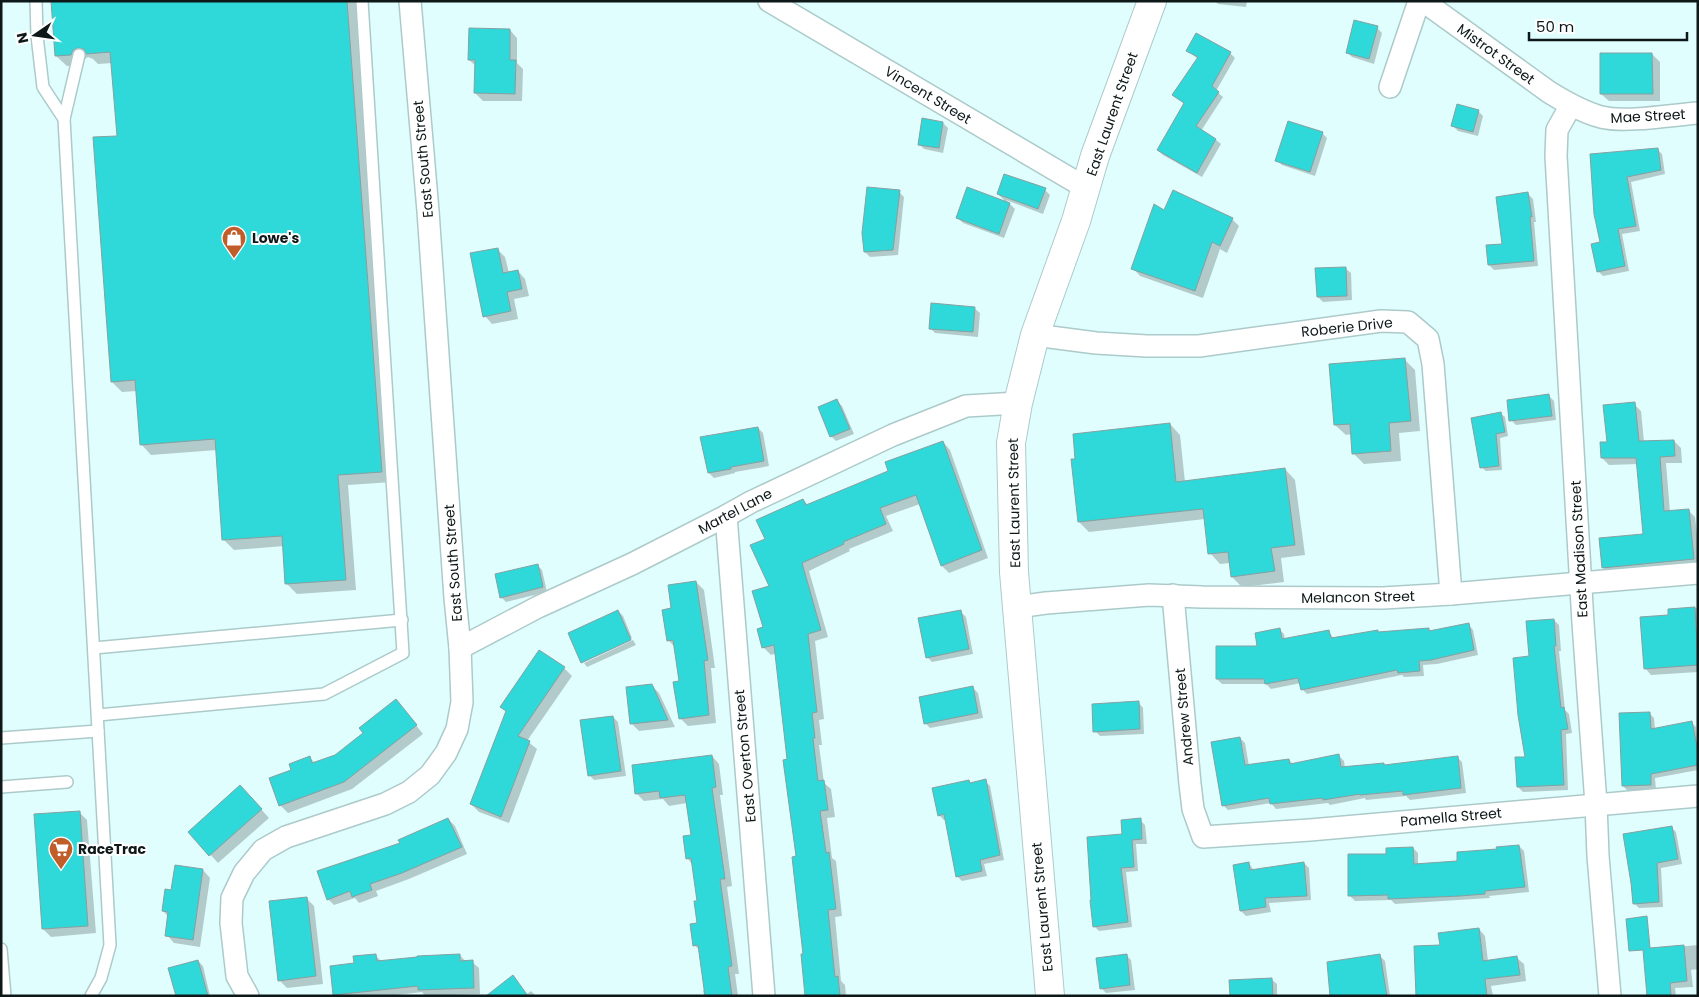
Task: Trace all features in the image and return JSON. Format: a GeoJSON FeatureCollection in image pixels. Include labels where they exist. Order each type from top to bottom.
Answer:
{"type":"FeatureCollection","features":[{"type":"Feature","properties":{"kind":"street","name":"East South Street"},"geometry":{"type":"LineString","coordinates":[[248,996],[237,976],[231,923],[232,898],[244,873],[263,850],[286,837],[385,804],[409,792],[430,775],[446,753],[457,729],[462,702],[460,648],[410,1]]}},
{"type":"Feature","properties":{"kind":"street","name":"Vincent Street"},"geometry":{"type":"LineString","coordinates":[[769,1],[1086,188]]}},
{"type":"Feature","properties":{"kind":"street","name":"East Laurent Street"},"geometry":{"type":"LineString","coordinates":[[1050,996],[1014,572],[1011,443],[1018,403],[1035,335],[1054,285],[1096,156],[1152,1]]}},
{"type":"Feature","properties":{"kind":"street"},"geometry":{"type":"LineString","coordinates":[[1390,87],[1421,1]]}},
{"type":"Feature","properties":{"kind":"street","name":"Mistrot Street"},"geometry":{"type":"LineString","coordinates":[[1421,1],[1570,105]]}},
{"type":"Feature","properties":{"kind":"street","name":"Mae Street"},"geometry":{"type":"LineString","coordinates":[[1570,105],[1602,118],[1628,119],[1698,113]]}},
{"type":"Feature","properties":{"kind":"street","name":"East Madison Street"},"geometry":{"type":"LineString","coordinates":[[1570,105],[1557,130],[1556,156],[1583,633],[1598,856],[1610,996]]}},
{"type":"Feature","properties":{"kind":"street","name":"Roberie Drive"},"geometry":{"type":"LineString","coordinates":[[1035,335],[1096,344],[1199,346],[1382,321],[1408,322],[1428,339],[1433,364],[1451,594]]}},
{"type":"Feature","properties":{"kind":"street","name":"Martel Lane"},"geometry":{"type":"LineString","coordinates":[[460,648],[538,608],[632,564],[845,456],[966,406],[1018,403]]}},
{"type":"Feature","properties":{"kind":"street","name":"East Overton Street"},"geometry":{"type":"LineString","coordinates":[[726,516],[764,996]]}},
{"type":"Feature","properties":{"kind":"street","name":"Melancon Street"},"geometry":{"type":"LineString","coordinates":[[1017,607],[1130,596],[1383,598],[1698,573]]}},
{"type":"Feature","properties":{"kind":"street","name":"Andrew Street"},"geometry":{"type":"LineString","coordinates":[[1173,595],[1193,809],[1203,837]]}},
{"type":"Feature","properties":{"kind":"street","name":"Pamella Street"},"geometry":{"type":"LineString","coordinates":[[1203,837],[1310,830],[1698,796]]}},
{"type":"Feature","properties":{"kind":"lane"},"geometry":{"type":"LineString","coordinates":[[36,1],[37,36],[43,87],[64,119]]}},
{"type":"Feature","properties":{"kind":"lane"},"geometry":{"type":"LineString","coordinates":[[98,715],[324,694],[403,654],[362,1]]}},
{"type":"Feature","properties":{"kind":"lane"},"geometry":{"type":"LineString","coordinates":[[79,54],[64,119],[110,945],[102,978],[91,996]]}},
{"type":"Feature","properties":{"kind":"lane"},"geometry":{"type":"LineString","coordinates":[[94,648],[402,620]]}},
{"type":"Feature","properties":{"kind":"lane"},"geometry":{"type":"LineString","coordinates":[[1,738],[98,731]]}},
{"type":"Feature","properties":{"kind":"lane"},"geometry":{"type":"LineString","coordinates":[[1,787],[67,782]]}},
{"type":"Feature","properties":{"kind":"lane"},"geometry":{"type":"LineString","coordinates":[[1,949],[5,996]]}},
{"type":"Feature","properties":{"kind":"building","name":"Lowe's"},"geometry":{"type":"Polygon","coordinates":[[[51,1],[347,1],[382,472],[338,475],[346,580],[285,584],[282,536],[222,540],[215,439],[140,445],[135,380],[111,382],[93,137],[117,136],[110,52],[86,54],[84,49],[77,48],[73,50],[71,55],[55,56],[51,1]]]}},
{"type":"Feature","properties":{"kind":"building"},"geometry":{"type":"Polygon","coordinates":[[[1354,20],[1378,26],[1369,59],[1346,53],[1354,20]]]}},
{"type":"Feature","properties":{"kind":"building"},"geometry":{"type":"Polygon","coordinates":[[[469,28],[510,29],[510,60],[516,60],[515,94],[474,93],[475,60],[468,60],[469,28]]]}},
{"type":"Feature","properties":{"kind":"building"},"geometry":{"type":"Polygon","coordinates":[[[1196,33],[1231,52],[1212,86],[1219,92],[1196,126],[1216,139],[1197,173],[1157,150],[1184,103],[1172,95],[1198,57],[1186,51],[1196,33]]]}},
{"type":"Feature","properties":{"kind":"building"},"geometry":{"type":"Polygon","coordinates":[[[1600,53],[1652,53],[1653,94],[1600,94],[1600,53]]]}},
{"type":"Feature","properties":{"kind":"building"},"geometry":{"type":"Polygon","coordinates":[[[1457,104],[1479,110],[1473,132],[1451,126],[1457,104]]]}},
{"type":"Feature","properties":{"kind":"building"},"geometry":{"type":"Polygon","coordinates":[[[922,118],[943,122],[939,148],[918,145],[922,118]]]}},
{"type":"Feature","properties":{"kind":"building"},"geometry":{"type":"Polygon","coordinates":[[[1288,121],[1323,132],[1310,172],[1275,161],[1288,121]]]}},
{"type":"Feature","properties":{"kind":"building"},"geometry":{"type":"Polygon","coordinates":[[[1658,148],[1661,170],[1627,177],[1636,226],[1618,229],[1625,266],[1597,272],[1591,244],[1600,242],[1594,214],[1590,154],[1658,148]]]}},
{"type":"Feature","properties":{"kind":"building"},"geometry":{"type":"Polygon","coordinates":[[[1004,174],[1046,188],[1038,209],[997,194],[1004,174]]]}},
{"type":"Feature","properties":{"kind":"building"},"geometry":{"type":"Polygon","coordinates":[[[867,187],[900,190],[893,250],[864,252],[862,233],[867,187]]]}},
{"type":"Feature","properties":{"kind":"building"},"geometry":{"type":"Polygon","coordinates":[[[967,187],[1010,203],[999,234],[956,218],[967,187]]]}},
{"type":"Feature","properties":{"kind":"building"},"geometry":{"type":"Polygon","coordinates":[[[1173,190],[1233,218],[1220,246],[1212,242],[1195,291],[1131,269],[1154,204],[1164,210],[1173,190]]]}},
{"type":"Feature","properties":{"kind":"building"},"geometry":{"type":"Polygon","coordinates":[[[1528,192],[1532,217],[1530,217],[1534,261],[1488,265],[1486,245],[1502,244],[1496,197],[1528,192]]]}},
{"type":"Feature","properties":{"kind":"building"},"geometry":{"type":"Polygon","coordinates":[[[498,248],[503,273],[518,270],[522,289],[507,292],[511,311],[483,317],[470,253],[498,248]]]}},
{"type":"Feature","properties":{"kind":"building"},"geometry":{"type":"Polygon","coordinates":[[[1346,267],[1347,296],[1317,297],[1315,268],[1346,267]]]}},
{"type":"Feature","properties":{"kind":"building"},"geometry":{"type":"Polygon","coordinates":[[[931,303],[975,307],[973,332],[929,329],[931,303]]]}},
{"type":"Feature","properties":{"kind":"building"},"geometry":{"type":"Polygon","coordinates":[[[1405,358],[1411,421],[1389,423],[1391,451],[1352,454],[1350,424],[1334,425],[1329,364],[1405,358]]]}},
{"type":"Feature","properties":{"kind":"building"},"geometry":{"type":"Polygon","coordinates":[[[1549,394],[1552,416],[1509,421],[1507,400],[1549,394]]]}},
{"type":"Feature","properties":{"kind":"building"},"geometry":{"type":"Polygon","coordinates":[[[837,399],[850,429],[830,437],[818,407],[837,399]]]}},
{"type":"Feature","properties":{"kind":"building"},"geometry":{"type":"Polygon","coordinates":[[[1635,402],[1639,441],[1674,440],[1675,456],[1660,457],[1664,511],[1689,509],[1694,559],[1602,568],[1599,538],[1643,534],[1636,458],[1601,458],[1600,442],[1607,442],[1603,405],[1635,402]]]}},
{"type":"Feature","properties":{"kind":"building"},"geometry":{"type":"Polygon","coordinates":[[[1501,412],[1505,432],[1496,434],[1499,466],[1480,468],[1471,418],[1501,412]]]}},
{"type":"Feature","properties":{"kind":"building"},"geometry":{"type":"Polygon","coordinates":[[[1170,423],[1176,482],[1285,468],[1295,545],[1271,548],[1275,571],[1231,577],[1228,552],[1208,554],[1203,509],[1078,522],[1071,459],[1075,459],[1073,434],[1170,423]]]}},
{"type":"Feature","properties":{"kind":"building"},"geometry":{"type":"Polygon","coordinates":[[[758,427],[764,461],[708,473],[700,437],[758,427]]]}},
{"type":"Feature","properties":{"kind":"building"},"geometry":{"type":"Polygon","coordinates":[[[943,441],[982,550],[941,566],[916,495],[880,508],[886,524],[843,542],[844,544],[802,563],[821,630],[808,634],[817,712],[812,713],[815,738],[813,738],[818,781],[824,780],[828,810],[820,811],[826,853],[829,852],[836,909],[828,910],[835,977],[838,976],[840,996],[805,996],[801,954],[803,954],[792,857],[796,856],[783,760],[787,759],[774,645],[762,648],[757,629],[763,627],[752,591],[769,586],[750,545],[765,539],[756,520],[803,499],[806,505],[888,471],[885,462],[943,441]]]}},
{"type":"Feature","properties":{"kind":"building"},"geometry":{"type":"Polygon","coordinates":[[[538,564],[543,587],[500,598],[495,574],[538,564]]]}},
{"type":"Feature","properties":{"kind":"building"},"geometry":{"type":"Polygon","coordinates":[[[696,581],[708,660],[704,661],[709,715],[679,719],[673,682],[679,681],[673,640],[667,641],[662,610],[671,608],[668,585],[696,581]]]}},
{"type":"Feature","properties":{"kind":"building"},"geometry":{"type":"Polygon","coordinates":[[[1695,607],[1698,665],[1644,669],[1640,617],[1668,615],[1668,609],[1695,607]]]}},
{"type":"Feature","properties":{"kind":"building"},"geometry":{"type":"Polygon","coordinates":[[[618,610],[631,640],[581,663],[568,633],[618,610]]]}},
{"type":"Feature","properties":{"kind":"building"},"geometry":{"type":"Polygon","coordinates":[[[961,610],[969,649],[926,658],[918,618],[961,610]]]}},
{"type":"Feature","properties":{"kind":"building"},"geometry":{"type":"Polygon","coordinates":[[[1554,619],[1556,646],[1554,646],[1561,708],[1564,707],[1568,729],[1561,730],[1564,785],[1517,787],[1515,757],[1525,757],[1518,715],[1513,658],[1529,656],[1526,621],[1554,619]]]}},
{"type":"Feature","properties":{"kind":"building"},"geometry":{"type":"Polygon","coordinates":[[[1469,623],[1474,650],[1419,661],[1420,671],[1398,673],[1397,670],[1301,690],[1298,678],[1265,684],[1264,679],[1216,679],[1216,646],[1257,646],[1255,633],[1280,628],[1282,639],[1329,630],[1331,638],[1378,630],[1378,632],[1429,628],[1429,631],[1469,623]]]}},
{"type":"Feature","properties":{"kind":"building"},"geometry":{"type":"Polygon","coordinates":[[[539,650],[565,667],[518,736],[530,741],[501,817],[470,804],[506,711],[500,707],[539,650]]]}},
{"type":"Feature","properties":{"kind":"building"},"geometry":{"type":"Polygon","coordinates":[[[652,684],[668,720],[630,724],[626,687],[652,684]]]}},
{"type":"Feature","properties":{"kind":"building"},"geometry":{"type":"Polygon","coordinates":[[[973,686],[978,713],[924,724],[919,697],[973,686]]]}},
{"type":"Feature","properties":{"kind":"building"},"geometry":{"type":"Polygon","coordinates":[[[396,699],[417,725],[344,782],[279,806],[269,778],[291,770],[289,764],[310,756],[312,763],[335,755],[363,733],[359,728],[396,699]]]}},
{"type":"Feature","properties":{"kind":"building"},"geometry":{"type":"Polygon","coordinates":[[[1139,701],[1140,729],[1093,732],[1092,704],[1139,701]]]}},
{"type":"Feature","properties":{"kind":"building"},"geometry":{"type":"Polygon","coordinates":[[[1650,712],[1651,729],[1692,721],[1698,752],[1698,765],[1651,774],[1651,785],[1622,786],[1619,713],[1650,712]]]}},
{"type":"Feature","properties":{"kind":"building"},"geometry":{"type":"Polygon","coordinates":[[[613,716],[621,771],[588,776],[580,720],[613,716]]]}},
{"type":"Feature","properties":{"kind":"building"},"geometry":{"type":"Polygon","coordinates":[[[1240,737],[1245,765],[1289,759],[1290,764],[1339,754],[1341,767],[1384,763],[1384,765],[1458,756],[1461,788],[1403,795],[1403,791],[1360,794],[1323,800],[1323,798],[1270,804],[1269,798],[1222,806],[1211,742],[1240,737]]]}},
{"type":"Feature","properties":{"kind":"building"},"geometry":{"type":"Polygon","coordinates":[[[712,755],[716,787],[712,788],[725,879],[720,879],[732,966],[728,967],[732,996],[705,996],[698,945],[693,946],[690,924],[697,923],[694,901],[697,901],[691,858],[686,859],[683,836],[691,835],[685,795],[660,798],[659,791],[635,794],[632,765],[712,755]]]}},
{"type":"Feature","properties":{"kind":"building"},"geometry":{"type":"Polygon","coordinates":[[[986,779],[1000,855],[980,860],[982,871],[956,877],[944,814],[938,816],[932,788],[969,780],[970,783],[986,779]]]}},
{"type":"Feature","properties":{"kind":"building"},"geometry":{"type":"Polygon","coordinates":[[[240,785],[262,809],[209,856],[188,832],[240,785]]]}},
{"type":"Feature","properties":{"kind":"building","name":"RaceTrac"},"geometry":{"type":"Polygon","coordinates":[[[80,811],[88,926],[42,929],[34,814],[80,811]]]}},
{"type":"Feature","properties":{"kind":"building"},"geometry":{"type":"Polygon","coordinates":[[[448,818],[462,847],[402,873],[370,884],[372,890],[352,897],[350,891],[327,900],[317,871],[400,843],[398,840],[448,818]]]}},
{"type":"Feature","properties":{"kind":"building"},"geometry":{"type":"Polygon","coordinates":[[[1141,818],[1142,839],[1132,840],[1134,867],[1121,868],[1128,922],[1093,927],[1087,837],[1122,834],[1121,820],[1141,818]]]}},
{"type":"Feature","properties":{"kind":"building"},"geometry":{"type":"Polygon","coordinates":[[[1672,826],[1678,859],[1657,863],[1659,902],[1633,904],[1623,834],[1672,826]]]}},
{"type":"Feature","properties":{"kind":"building"},"geometry":{"type":"Polygon","coordinates":[[[1519,845],[1525,887],[1485,891],[1485,894],[1460,896],[1388,899],[1388,895],[1348,896],[1348,854],[1386,854],[1386,848],[1413,847],[1414,864],[1457,861],[1457,852],[1497,849],[1496,847],[1519,845]]]}},
{"type":"Feature","properties":{"kind":"building"},"geometry":{"type":"Polygon","coordinates":[[[1249,862],[1250,870],[1304,862],[1307,896],[1265,898],[1266,907],[1240,911],[1233,865],[1249,862]]]}},
{"type":"Feature","properties":{"kind":"building"},"geometry":{"type":"Polygon","coordinates":[[[175,865],[203,869],[193,940],[165,936],[168,912],[162,911],[165,889],[171,890],[175,865]]]}},
{"type":"Feature","properties":{"kind":"building"},"geometry":{"type":"Polygon","coordinates":[[[307,897],[316,976],[278,981],[269,901],[307,897]]]}},
{"type":"Feature","properties":{"kind":"building"},"geometry":{"type":"Polygon","coordinates":[[[1647,916],[1650,948],[1684,945],[1687,981],[1670,983],[1671,996],[1647,996],[1643,950],[1629,951],[1626,919],[1647,916]]]}},
{"type":"Feature","properties":{"kind":"building"},"geometry":{"type":"Polygon","coordinates":[[[1479,928],[1483,961],[1517,956],[1520,975],[1485,979],[1487,996],[1416,996],[1414,946],[1440,945],[1438,933],[1479,928]]]}},
{"type":"Feature","properties":{"kind":"building"},"geometry":{"type":"Polygon","coordinates":[[[376,954],[377,961],[417,956],[460,954],[460,961],[473,960],[474,988],[418,990],[418,986],[333,995],[330,966],[354,963],[353,956],[376,954]]]}},
{"type":"Feature","properties":{"kind":"building"},"geometry":{"type":"Polygon","coordinates":[[[1127,954],[1130,985],[1100,989],[1096,958],[1127,954]]]}},
{"type":"Feature","properties":{"kind":"building"},"geometry":{"type":"Polygon","coordinates":[[[1380,954],[1387,996],[1330,996],[1327,962],[1380,954]]]}},
{"type":"Feature","properties":{"kind":"building"},"geometry":{"type":"Polygon","coordinates":[[[198,960],[208,996],[176,996],[168,968],[198,960]]]}},
{"type":"Feature","properties":{"kind":"building"},"geometry":{"type":"Polygon","coordinates":[[[513,975],[528,996],[486,996],[513,975]]]}},
{"type":"Feature","properties":{"kind":"building"},"geometry":{"type":"Polygon","coordinates":[[[1272,978],[1273,996],[1230,996],[1229,980],[1272,978]]]}},
{"type":"Feature","properties":{"kind":"place","name":"Lowe's"},"geometry":{"type":"Point","coordinates":[234,259]}},
{"type":"Feature","properties":{"kind":"place","name":"RaceTrac"},"geometry":{"type":"Point","coordinates":[61,870]}}]}
